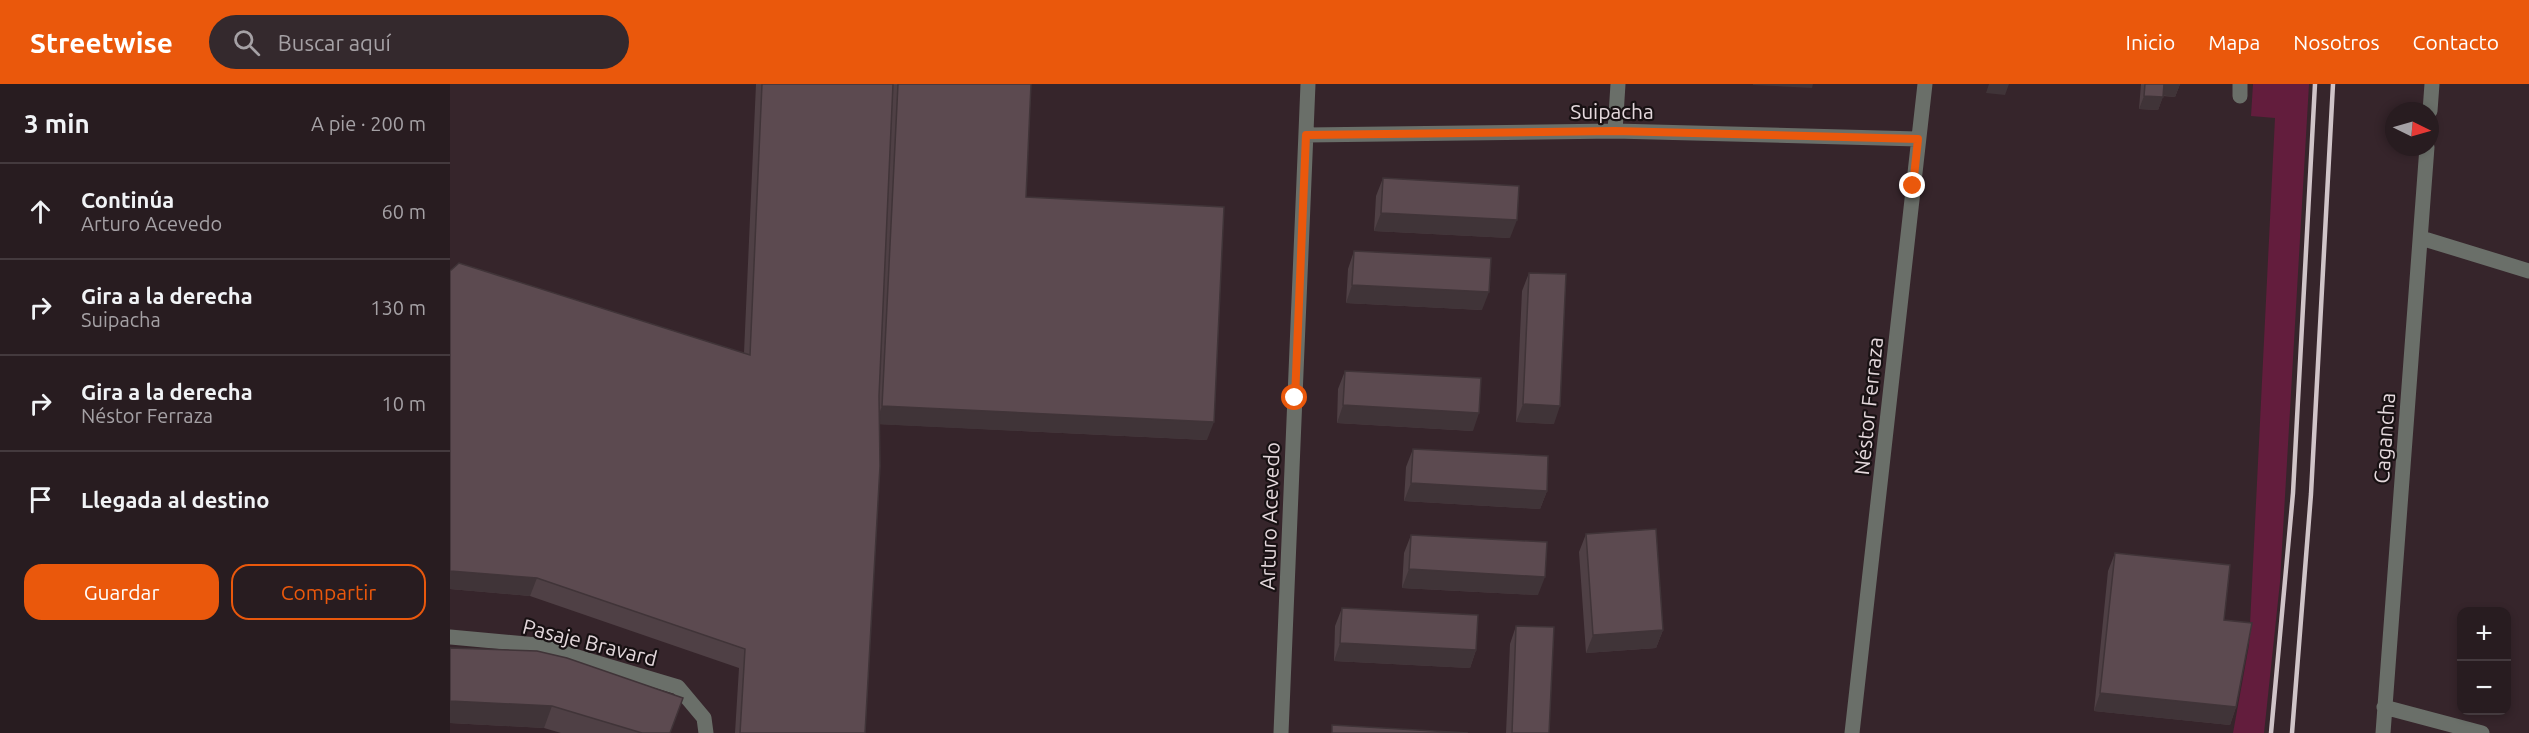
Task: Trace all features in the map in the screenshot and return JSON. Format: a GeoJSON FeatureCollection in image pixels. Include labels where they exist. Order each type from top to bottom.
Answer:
{"type":"FeatureCollection","features":[{"type":"Feature","properties":{"kind":"street","name":"Arturo Acevedo"},"geometry":{"type":"LineString","coordinates":[[1281,733],[1308,84]]}},
{"type":"Feature","properties":{"kind":"street"},"geometry":{"type":"LineString","coordinates":[[1615,131],[1618,84]]}},
{"type":"Feature","properties":{"kind":"street","name":"Néstor Ferraza"},"geometry":{"type":"LineString","coordinates":[[1852,733],[1926,84]]}},
{"type":"Feature","properties":{"kind":"street"},"geometry":{"type":"LineString","coordinates":[[2431,102],[2432,84]]}},
{"type":"Feature","properties":{"kind":"street","name":"Suipacha"},"geometry":{"type":"LineString","coordinates":[[1306,135],[1615,131],[1918,139]]}},
{"type":"Feature","properties":{"kind":"street","name":"Cagancha"},"geometry":{"type":"LineString","coordinates":[[2383,733],[2426,156]]}},
{"type":"Feature","properties":{"kind":"street"},"geometry":{"type":"LineString","coordinates":[[2421,238],[2529,271]]}},
{"type":"Feature","properties":{"kind":"street","name":"Pasaje Bravard"},"geometry":{"type":"LineString","coordinates":[[450,637],[537,645],[678,687],[705,726]]}},
{"type":"Feature","properties":{"kind":"street"},"geometry":{"type":"LineString","coordinates":[[2384,707],[2482,733]]}},
{"type":"Feature","properties":{"kind":"shaded area"},"geometry":{"type":"Polygon","coordinates":[[[2253,84],[2309,84],[2280,582],[2264,733],[2233,733],[2249,645],[2275,118],[2251,116],[2253,84]]]}},
{"type":"Feature","properties":{"kind":"building"},"geometry":{"type":"Polygon","coordinates":[[[762,84],[893,84],[879,396],[880,466],[865,733],[740,733],[745,649],[537,578],[450,571],[450,271],[459,263],[750,355],[762,84]]]}},
{"type":"Feature","properties":{"kind":"building"},"geometry":{"type":"Polygon","coordinates":[[[898,84],[1031,84],[1026,197],[1224,207],[1214,422],[882,406],[898,84]]]}},
{"type":"Feature","properties":{"kind":"building"},"geometry":{"type":"Polygon","coordinates":[[[2145,84],[2164,84],[2163,97],[2144,96],[2145,84]]]}},
{"type":"Feature","properties":{"kind":"building"},"geometry":{"type":"Polygon","coordinates":[[[1383,178],[1519,186],[1517,220],[1381,213],[1383,178]]]}},
{"type":"Feature","properties":{"kind":"building"},"geometry":{"type":"Polygon","coordinates":[[[1354,251],[1491,258],[1489,292],[1352,285],[1354,251]]]}},
{"type":"Feature","properties":{"kind":"building"},"geometry":{"type":"Polygon","coordinates":[[[1529,273],[1566,274],[1560,406],[1523,404],[1529,273]]]}},
{"type":"Feature","properties":{"kind":"building"},"geometry":{"type":"Polygon","coordinates":[[[1345,371],[1481,378],[1479,413],[1343,405],[1345,371]]]}},
{"type":"Feature","properties":{"kind":"building"},"geometry":{"type":"Polygon","coordinates":[[[1413,449],[1548,456],[1547,491],[1411,483],[1413,449]]]}},
{"type":"Feature","properties":{"kind":"building"},"geometry":{"type":"Polygon","coordinates":[[[1656,529],[1663,630],[1593,635],[1586,534],[1656,529]]]}},
{"type":"Feature","properties":{"kind":"building"},"geometry":{"type":"Polygon","coordinates":[[[1411,535],[1547,542],[1545,577],[1409,569],[1411,535]]]}},
{"type":"Feature","properties":{"kind":"building"},"geometry":{"type":"Polygon","coordinates":[[[2115,553],[2230,565],[2224,620],[2252,623],[2236,707],[2100,693],[2115,553]]]}},
{"type":"Feature","properties":{"kind":"building"},"geometry":{"type":"Polygon","coordinates":[[[1342,608],[1478,615],[1476,650],[1340,643],[1342,608]]]}},
{"type":"Feature","properties":{"kind":"building"},"geometry":{"type":"Polygon","coordinates":[[[1516,626],[1554,627],[1549,733],[1512,733],[1516,626]]]}},
{"type":"Feature","properties":{"kind":"building"},"geometry":{"type":"Polygon","coordinates":[[[450,648],[537,651],[567,658],[683,698],[670,733],[642,733],[552,706],[450,701],[450,648]]]}},
{"type":"Feature","properties":{"kind":"building"},"geometry":{"type":"Polygon","coordinates":[[[1332,725],[1468,733],[1332,733],[1332,725]]]}},
{"type":"Feature","properties":{"kind":"railway"},"geometry":{"type":"LineString","coordinates":[[2271,733],[2293,493],[2315,84]]}},
{"type":"Feature","properties":{"kind":"railway"},"geometry":{"type":"LineString","coordinates":[[2292,733],[2311,494],[2333,84]]}},
{"type":"Feature","properties":{"kind":"route"},"geometry":{"type":"LineString","coordinates":[[1295,398],[1306,135],[1615,131],[1918,139],[1913,186]]}}]}
